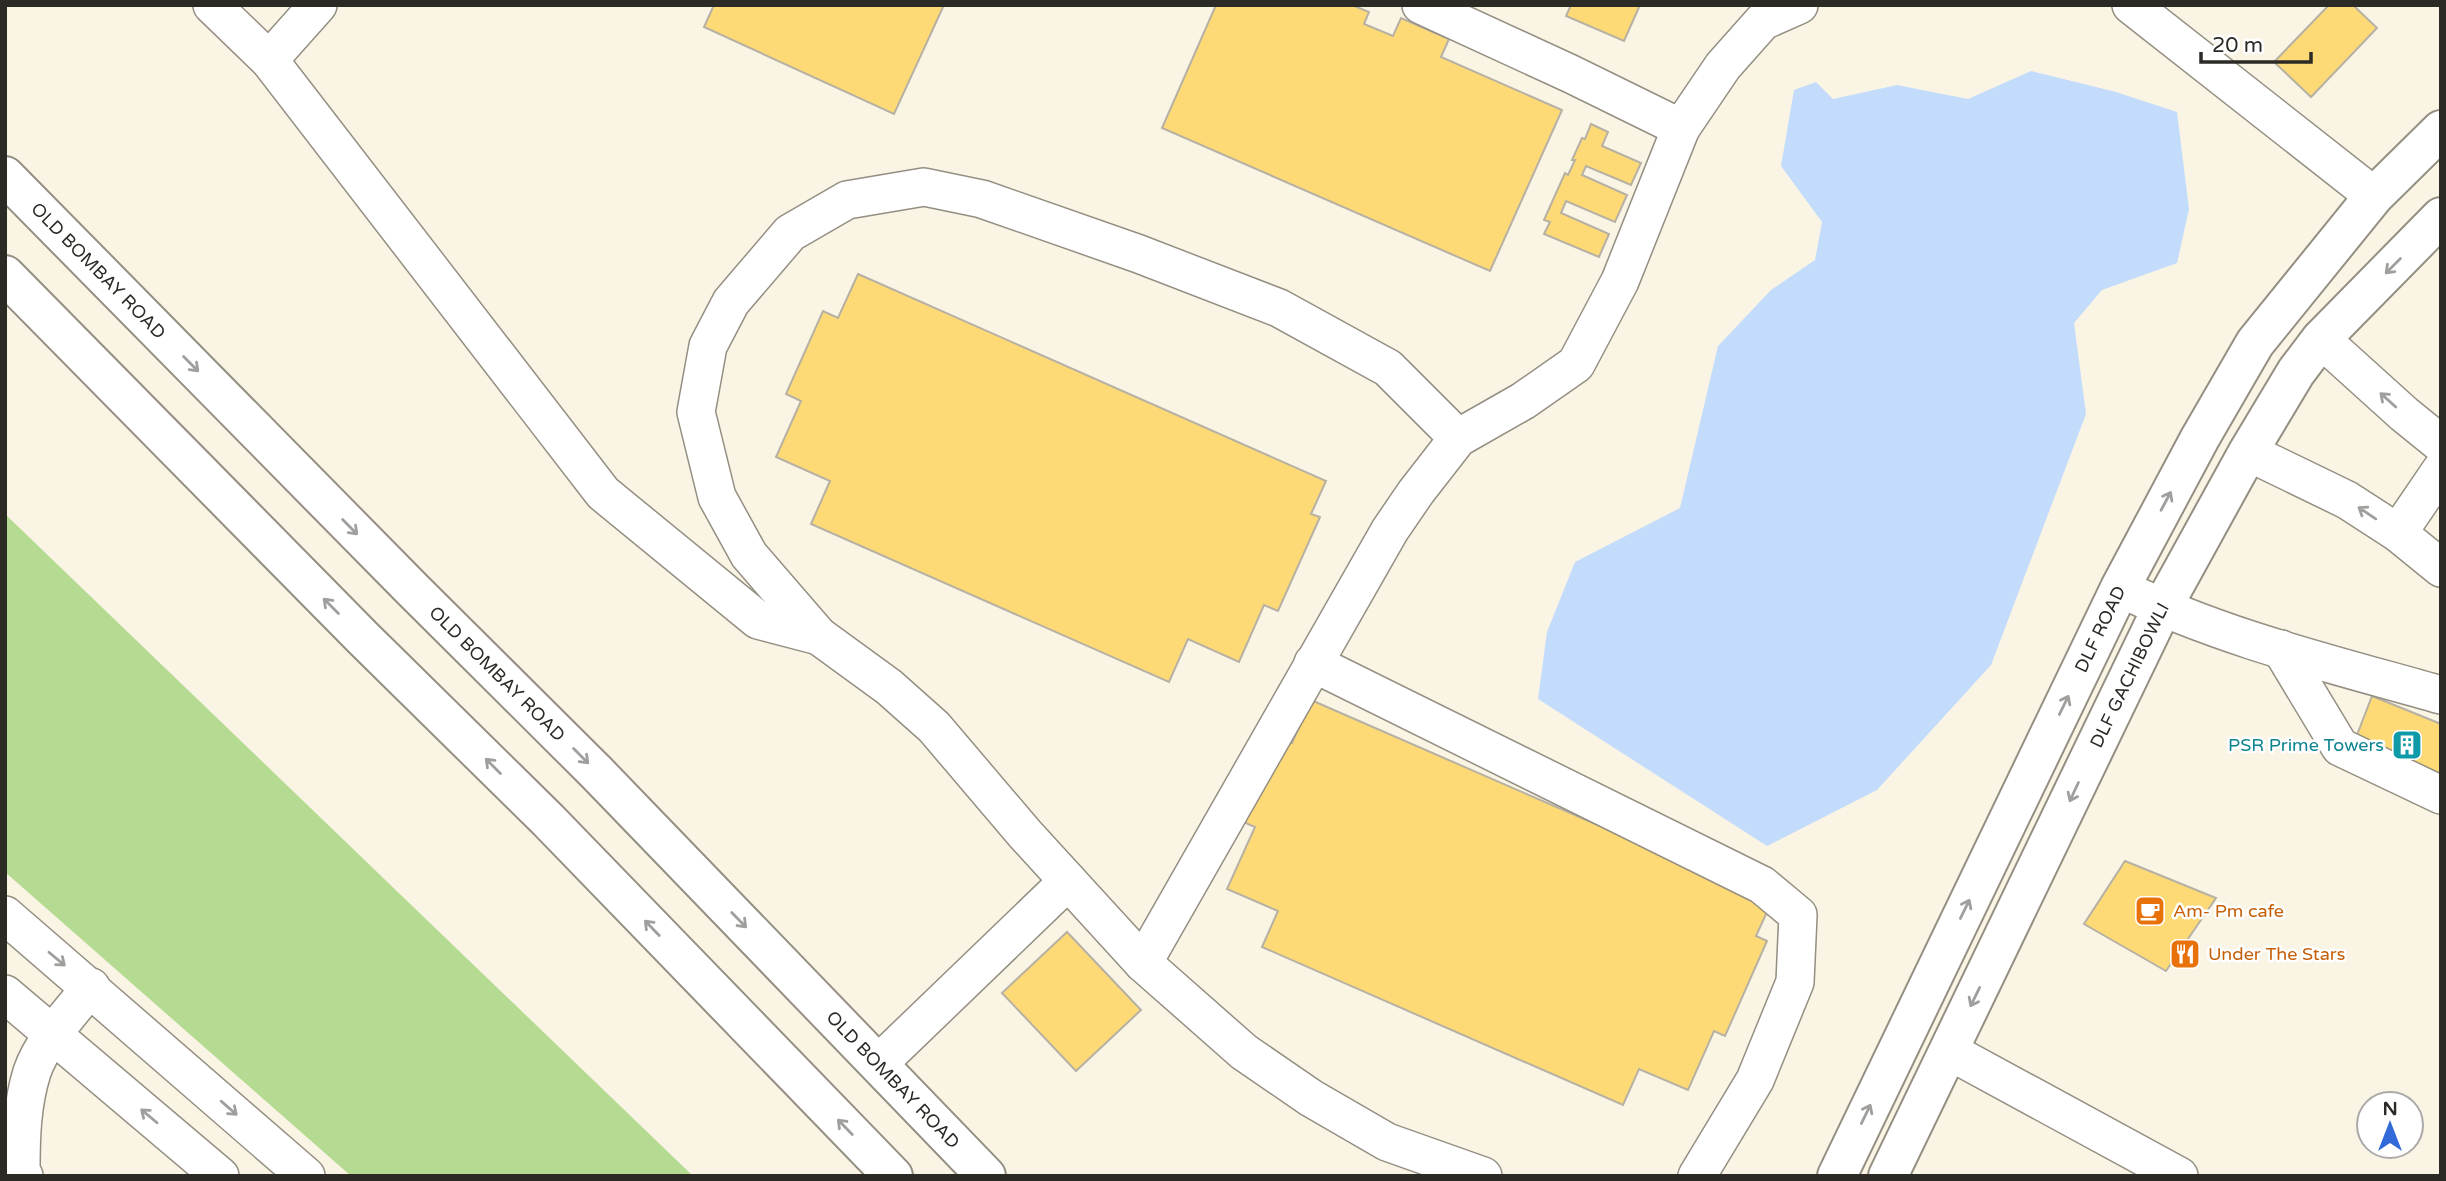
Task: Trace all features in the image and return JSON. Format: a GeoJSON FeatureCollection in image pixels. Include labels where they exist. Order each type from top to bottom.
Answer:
{"type":"FeatureCollection","features":[{"type":"Feature","properties":{"kind":"main road","name":"DLF ROAD"},"geometry":{"type":"LineString","coordinates":[[1837,1176],[2120,588],[2200,438],[2255,343],[2374,196],[2441,130]]}},
{"type":"Feature","properties":{"kind":"main road","name":"OLD BOMBAY ROAD"},"geometry":{"type":"LineString","coordinates":[[5,176],[597,773],[986,1176]]}},
{"type":"Feature","properties":{"kind":"main road","name":"DLF GACHIBOWLI"},"geometry":{"type":"LineString","coordinates":[[1888,1176],[2162,608],[2248,452],[2296,372],[2321,340],[2441,217]]}},
{"type":"Feature","properties":{"kind":"main road"},"geometry":{"type":"LineString","coordinates":[[5,275],[363,638],[548,820],[893,1176]]}},
{"type":"Feature","properties":{"kind":"lane"},"geometry":{"type":"LineString","coordinates":[[212,5],[269,60],[603,493],[758,620],[819,636]]}},
{"type":"Feature","properties":{"kind":"lane"},"geometry":{"type":"LineString","coordinates":[[269,60],[317,5]]}},
{"type":"Feature","properties":{"kind":"lane"},"geometry":{"type":"LineString","coordinates":[[1422,5],[1681,128]]}},
{"type":"Feature","properties":{"kind":"lane"},"geometry":{"type":"LineString","coordinates":[[1143,963],[1390,530],[1416,492],[1458,438],[1523,401],[1576,364],[1620,281],[1681,128],[1723,66],[1763,21],[1799,5]]}},
{"type":"Feature","properties":{"kind":"lane"},"geometry":{"type":"LineString","coordinates":[[2131,5],[2374,196]]}},
{"type":"Feature","properties":{"kind":"lane"},"geometry":{"type":"LineString","coordinates":[[1458,438],[1388,368],[1279,308],[1152,258],[982,199],[924,187],[847,200],[790,233],[731,302],[708,346],[696,412],[717,497],[749,555],[819,636],[889,687],[934,727],[1143,963],[1244,1052],[1311,1098],[1387,1142],[1483,1176]]}},
{"type":"Feature","properties":{"kind":"lane"},"geometry":{"type":"LineString","coordinates":[[2321,340],[2441,443]]}},
{"type":"Feature","properties":{"kind":"lane"},"geometry":{"type":"LineString","coordinates":[[2248,452],[2347,500],[2398,533],[2441,568]]}},
{"type":"Feature","properties":{"kind":"lane"},"geometry":{"type":"LineString","coordinates":[[2398,533],[2441,470]]}},
{"type":"Feature","properties":{"kind":"lane"},"geometry":{"type":"LineString","coordinates":[[2120,588],[2162,608],[2246,639],[2441,695]]}},
{"type":"Feature","properties":{"kind":"lane"},"geometry":{"type":"LineString","coordinates":[[2281,649],[2340,747],[2441,795]]}},
{"type":"Feature","properties":{"kind":"lane"},"geometry":{"type":"LineString","coordinates":[[1313,663],[1762,885],[1798,915],[1795,982],[1755,1080],[1697,1176]]}},
{"type":"Feature","properties":{"kind":"lane"},"geometry":{"type":"LineString","coordinates":[[878,1064],[1068,881]]}},
{"type":"Feature","properties":{"kind":"lane"},"geometry":{"type":"LineString","coordinates":[[5,915],[306,1176]]}},
{"type":"Feature","properties":{"kind":"lane"},"geometry":{"type":"LineString","coordinates":[[24,1176],[21,1170],[21,1122],[32,1071],[54,1034],[91,987]]}},
{"type":"Feature","properties":{"kind":"lane"},"geometry":{"type":"LineString","coordinates":[[5,994],[220,1176]]}},
{"type":"Feature","properties":{"kind":"lane"},"geometry":{"type":"LineString","coordinates":[[1949,1051],[2179,1176]]}},
{"type":"Feature","properties":{"kind":"green space"},"geometry":{"type":"Polygon","coordinates":[[[5,514],[693,1176],[351,1176],[5,872],[5,514]]]}},
{"type":"Feature","properties":{"kind":"water"},"geometry":{"type":"Polygon","coordinates":[[[2031,71],[2116,92],[2177,112],[2189,209],[2177,263],[2102,290],[2074,323],[2086,414],[1991,665],[1877,790],[1767,846],[1538,699],[1547,632],[1575,562],[1680,508],[1718,346],[1771,290],[1815,260],[1822,222],[1781,166],[1794,90],[1816,82],[1833,99],[1897,85],[1968,99],[2031,71]]]}},
{"type":"Feature","properties":{"kind":"building"},"geometry":{"type":"Polygon","coordinates":[[[714,5],[944,5],[894,114],[704,27],[714,5]]]}},
{"type":"Feature","properties":{"kind":"building"},"geometry":{"type":"Polygon","coordinates":[[[1216,5],[1352,5],[1369,12],[1364,24],[1393,36],[1401,18],[1449,39],[1441,57],[1562,110],[1490,271],[1162,128],[1216,5]]]}},
{"type":"Feature","properties":{"kind":"building"},"geometry":{"type":"Polygon","coordinates":[[[1571,5],[1640,5],[1624,41],[1566,16],[1571,5]]]}},
{"type":"Feature","properties":{"kind":"building"},"geometry":{"type":"Polygon","coordinates":[[[2329,5],[2353,5],[2377,28],[2311,97],[2274,62],[2329,5]]]}},
{"type":"Feature","properties":{"kind":"building"},"geometry":{"type":"Polygon","coordinates":[[[1591,124],[1608,132],[1602,146],[1641,163],[1631,185],[1586,166],[1582,175],[1627,195],[1615,222],[1566,201],[1561,213],[1609,234],[1599,257],[1544,234],[1550,222],[1544,220],[1591,124]]]}},
{"type":"Feature","properties":{"kind":"building"},"geometry":{"type":"Polygon","coordinates":[[[858,274],[1326,481],[1311,514],[1320,517],[1278,611],[1264,605],[1239,662],[1188,639],[1169,682],[811,524],[830,481],[776,457],[801,401],[786,394],[823,311],[838,318],[858,274]]]}},
{"type":"Feature","properties":{"kind":"building","name":"PSR Prime Towers"},"geometry":{"type":"Polygon","coordinates":[[[2372,696],[2441,724],[2441,782],[2357,735],[2372,696]]]}},
{"type":"Feature","properties":{"kind":"building"},"geometry":{"type":"Polygon","coordinates":[[[1311,700],[1772,901],[1756,936],[1767,941],[1725,1036],[1714,1031],[1688,1090],[1639,1069],[1623,1105],[1262,947],[1278,911],[1227,889],[1255,827],[1239,820],[1277,736],[1292,743],[1311,700]]]}},
{"type":"Feature","properties":{"kind":"building","name":"Am- Pm cafe"},"geometry":{"type":"Polygon","coordinates":[[[2125,861],[2216,898],[2166,971],[2084,924],[2125,861]]]}},
{"type":"Feature","properties":{"kind":"building"},"geometry":{"type":"Polygon","coordinates":[[[1067,932],[1141,1010],[1076,1071],[1002,993],[1067,932]]]}},
{"type":"Feature","properties":{"kind":"place","name":"PSR Prime Towers"},"geometry":{"type":"Point","coordinates":[2407,745]}},
{"type":"Feature","properties":{"kind":"place","name":"Am- Pm cafe"},"geometry":{"type":"Point","coordinates":[2150,911]}},
{"type":"Feature","properties":{"kind":"place","name":"Under The Stars"},"geometry":{"type":"Point","coordinates":[2185,954]}}]}
